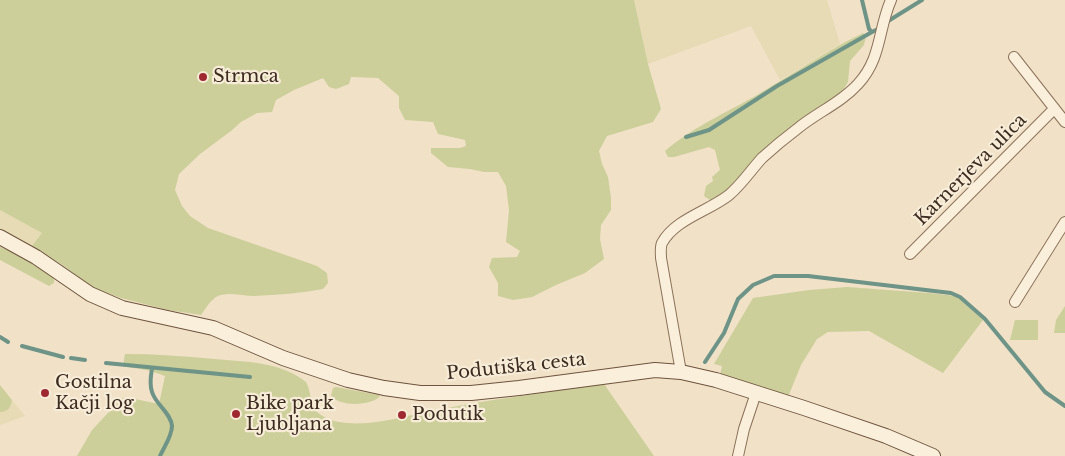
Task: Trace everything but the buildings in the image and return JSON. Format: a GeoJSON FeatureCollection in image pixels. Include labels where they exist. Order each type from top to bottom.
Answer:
{"type":"FeatureCollection","features":[{"type":"Feature","properties":{"kind":"street"},"geometry":{"type":"LineString","coordinates":[[681,372],[661,258],[661,245],[670,232],[683,222],[730,194],[762,158],[798,127],[845,96],[858,84],[867,73],[876,55],[884,16],[891,0]]}},
{"type":"Feature","properties":{"kind":"street"},"geometry":{"type":"LineString","coordinates":[[1014,56],[1065,122]]}},
{"type":"Feature","properties":{"kind":"street","name":"Karnerjeva ulica"},"geometry":{"type":"LineString","coordinates":[[910,254],[1054,109]]}},
{"type":"Feature","properties":{"kind":"street"},"geometry":{"type":"LineString","coordinates":[[1015,302],[1065,222]]}},
{"type":"Feature","properties":{"kind":"street","name":"Podutiška cesta"},"geometry":{"type":"LineString","coordinates":[[0,238],[36,257],[90,294],[122,308],[213,328],[283,358],[341,378],[384,388],[420,393],[471,393],[655,370],[681,372],[716,380],[886,436],[933,456]]}},
{"type":"Feature","properties":{"kind":"street"},"geometry":{"type":"LineString","coordinates":[[738,456],[744,429],[756,393]]}},
{"type":"Feature","properties":{"kind":"shaded area"},"geometry":{"type":"Polygon","coordinates":[[[634,0],[827,0],[840,44],[780,80],[751,26],[648,64],[634,0]]]}},
{"type":"Feature","properties":{"kind":"shaded area"},"geometry":{"type":"Polygon","coordinates":[[[0,210],[42,233],[31,247],[0,230],[0,210]]]}},
{"type":"Feature","properties":{"kind":"shaded area"},"geometry":{"type":"Polygon","coordinates":[[[12,400],[25,416],[0,425],[0,412],[11,405],[12,400]]]}},
{"type":"Feature","properties":{"kind":"green space"},"geometry":{"type":"Polygon","coordinates":[[[0,0],[634,0],[648,64],[661,109],[653,122],[607,136],[599,151],[608,177],[611,198],[611,210],[601,225],[600,239],[604,259],[585,273],[532,297],[513,300],[498,296],[498,283],[489,267],[492,258],[517,257],[520,251],[506,242],[509,210],[506,186],[498,172],[448,167],[431,153],[431,148],[460,148],[466,146],[465,140],[438,134],[433,122],[405,120],[399,108],[399,96],[378,78],[351,77],[349,84],[336,89],[329,87],[323,78],[276,100],[272,112],[257,113],[241,122],[200,154],[179,174],[175,190],[182,206],[190,216],[208,228],[317,266],[327,273],[328,283],[323,289],[298,293],[254,296],[220,295],[208,305],[201,315],[168,310],[121,298],[94,288],[61,264],[31,247],[42,233],[0,210],[0,0]]]}},
{"type":"Feature","properties":{"kind":"green space"},"geometry":{"type":"Polygon","coordinates":[[[863,33],[866,36],[864,45],[850,61],[848,82],[840,95],[716,200],[710,200],[704,196],[706,186],[713,181],[712,177],[720,170],[715,150],[709,147],[668,157],[665,151],[689,133],[863,33]]]}},
{"type":"Feature","properties":{"kind":"green space"},"geometry":{"type":"Polygon","coordinates":[[[0,247],[17,254],[54,277],[54,283],[49,286],[0,260],[0,247]]]}},
{"type":"Feature","properties":{"kind":"green space"},"geometry":{"type":"Polygon","coordinates":[[[847,287],[956,296],[983,320],[943,373],[869,331],[828,332],[817,339],[801,365],[788,397],[720,375],[722,366],[714,364],[753,298],[847,287]]]}},
{"type":"Feature","properties":{"kind":"green space"},"geometry":{"type":"Polygon","coordinates":[[[1065,306],[1065,333],[1054,333],[1056,320],[1065,306]]]}},
{"type":"Feature","properties":{"kind":"green space"},"geometry":{"type":"Polygon","coordinates":[[[1015,320],[1038,320],[1038,340],[1010,340],[1015,320]]]}},
{"type":"Feature","properties":{"kind":"green space"},"geometry":{"type":"Polygon","coordinates":[[[125,354],[192,357],[273,366],[296,375],[306,382],[314,408],[321,415],[338,422],[350,423],[384,421],[475,403],[604,384],[654,456],[77,456],[92,430],[122,398],[159,404],[165,376],[151,371],[123,366],[125,354]]]}},
{"type":"Feature","properties":{"kind":"green space"},"geometry":{"type":"Polygon","coordinates":[[[0,385],[12,400],[9,409],[0,412],[0,385]]]}},
{"type":"Feature","properties":{"kind":"green space"},"geometry":{"type":"Polygon","coordinates":[[[333,388],[380,396],[370,402],[356,404],[341,402],[331,396],[333,388]]]}},
{"type":"Feature","properties":{"kind":"waterway"},"geometry":{"type":"LineString","coordinates":[[862,0],[869,29],[872,32],[880,28]]}},
{"type":"Feature","properties":{"kind":"waterway"},"geometry":{"type":"LineString","coordinates":[[885,23],[922,0]]}},
{"type":"Feature","properties":{"kind":"waterway"},"geometry":{"type":"LineString","coordinates":[[686,137],[709,130],[777,86],[872,32]]}},
{"type":"Feature","properties":{"kind":"waterway"},"geometry":{"type":"LineString","coordinates":[[705,362],[724,333],[738,299],[753,285],[774,276],[808,276],[951,293],[960,297],[985,319],[1045,392],[1065,406]]}},
{"type":"Feature","properties":{"kind":"waterway"},"geometry":{"type":"LineString","coordinates":[[0,337],[8,342]]}},
{"type":"Feature","properties":{"kind":"waterway"},"geometry":{"type":"LineString","coordinates":[[22,346],[63,357]]}},
{"type":"Feature","properties":{"kind":"waterway"},"geometry":{"type":"LineString","coordinates":[[71,358],[85,360]]}},
{"type":"Feature","properties":{"kind":"waterway"},"geometry":{"type":"LineString","coordinates":[[106,363],[250,377]]}},
{"type":"Feature","properties":{"kind":"waterway"},"geometry":{"type":"LineString","coordinates":[[152,368],[150,383],[152,392],[169,417],[172,426],[169,438],[160,456]]}},
{"type":"Feature","properties":{"kind":"place","name":"Strmca"},"geometry":{"type":"Point","coordinates":[203,77]}},
{"type":"Feature","properties":{"kind":"place","name":"Gostilna Kačji log"},"geometry":{"type":"Point","coordinates":[45,393]}},
{"type":"Feature","properties":{"kind":"place","name":"Bike park Ljubljana"},"geometry":{"type":"Point","coordinates":[236,414]}},
{"type":"Feature","properties":{"kind":"place","name":"Podutik"},"geometry":{"type":"Point","coordinates":[402,415]}}]}
